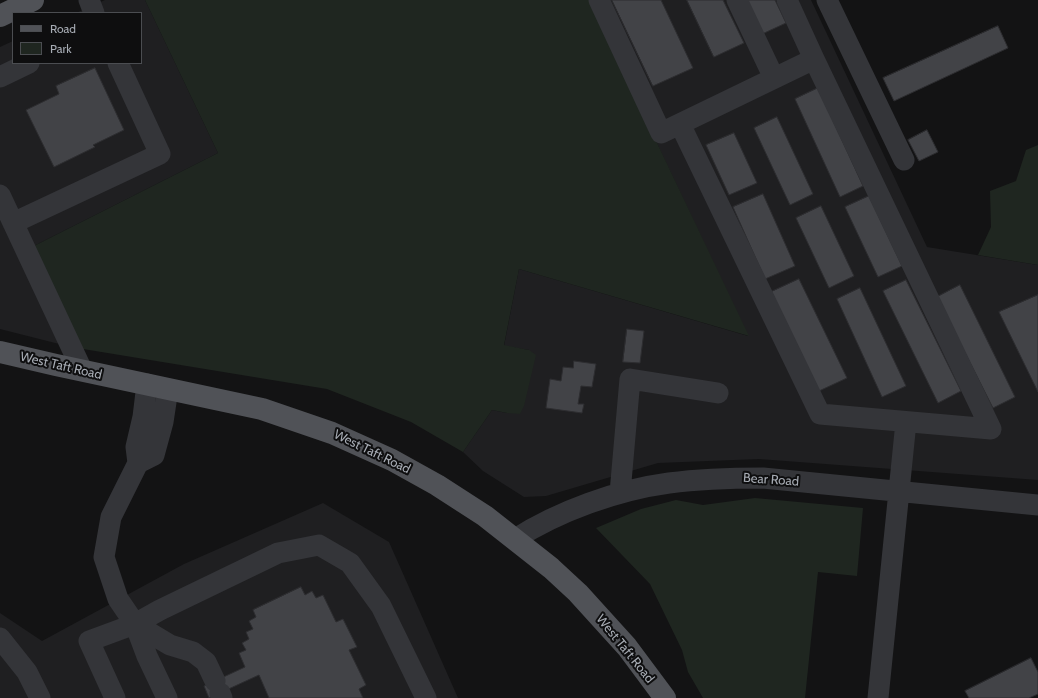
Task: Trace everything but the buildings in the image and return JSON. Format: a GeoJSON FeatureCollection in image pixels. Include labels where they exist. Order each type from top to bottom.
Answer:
{"type":"FeatureCollection","features":[{"type":"Feature","properties":{"kind":"main road"},"geometry":{"type":"LineString","coordinates":[[0,16],[33,0]]}},
{"type":"Feature","properties":{"kind":"main road","name":"West Taft Road"},"geometry":{"type":"LineString","coordinates":[[0,352],[262,409],[332,433],[392,460],[437,485],[485,516],[551,568],[578,593],[627,647],[665,698]]}},
{"type":"Feature","properties":{"kind":"street"},"geometry":{"type":"LineString","coordinates":[[599,0],[661,133],[814,59]]}},
{"type":"Feature","properties":{"kind":"street"},"geometry":{"type":"LineString","coordinates":[[736,0],[774,78]]}},
{"type":"Feature","properties":{"kind":"street"},"geometry":{"type":"LineString","coordinates":[[680,124],[820,414],[991,429],[787,0]]}},
{"type":"Feature","properties":{"kind":"street"},"geometry":{"type":"LineString","coordinates":[[827,0],[904,160]]}},
{"type":"Feature","properties":{"kind":"street"},"geometry":{"type":"LineString","coordinates":[[0,77],[27,64]]}},
{"type":"Feature","properties":{"kind":"street"},"geometry":{"type":"LineString","coordinates":[[13,222],[160,154],[118,64]]}},
{"type":"Feature","properties":{"kind":"street"},"geometry":{"type":"LineString","coordinates":[[0,195],[82,370]]}},
{"type":"Feature","properties":{"kind":"street"},"geometry":{"type":"LineString","coordinates":[[620,493],[630,379],[718,393]]}},
{"type":"Feature","properties":{"kind":"street"},"geometry":{"type":"LineString","coordinates":[[157,386],[142,417],[136,447],[138,463],[111,517],[104,556],[118,599],[135,624],[147,656],[167,698]]}},
{"type":"Feature","properties":{"kind":"street"},"geometry":{"type":"LineString","coordinates":[[878,698],[906,422]]}},
{"type":"Feature","properties":{"kind":"street","name":"Bear Road"},"geometry":{"type":"LineString","coordinates":[[515,539],[528,530],[563,513],[620,493],[668,483],[727,478],[763,478],[1038,505]]}},
{"type":"Feature","properties":{"kind":"street"},"geometry":{"type":"LineString","coordinates":[[115,698],[89,641],[135,624],[160,610],[278,552],[319,545],[350,563],[381,606],[426,698]]}},
{"type":"Feature","properties":{"kind":"street"},"geometry":{"type":"LineString","coordinates":[[135,624],[170,644],[193,652],[206,662],[219,691]]}},
{"type":"Feature","properties":{"kind":"street"},"geometry":{"type":"LineString","coordinates":[[0,638],[27,672],[40,698]]}},
{"type":"Feature","properties":{"kind":"shaded area"},"geometry":{"type":"Polygon","coordinates":[[[105,0],[145,0],[218,153],[26,250],[71,347],[0,329],[0,47],[12,41],[12,64],[142,64],[142,12],[78,12],[105,0]]]}},
{"type":"Feature","properties":{"kind":"shaded area"},"geometry":{"type":"Polygon","coordinates":[[[589,0],[811,0],[927,247],[1038,265],[1038,480],[759,459],[658,463],[546,496],[524,497],[483,471],[463,452],[492,410],[507,413],[520,413],[529,350],[504,346],[519,269],[748,336],[589,0]]]}},
{"type":"Feature","properties":{"kind":"shaded area"},"geometry":{"type":"Polygon","coordinates":[[[323,503],[389,542],[458,698],[0,698],[0,613],[42,641],[184,564],[323,503]]]}},
{"type":"Feature","properties":{"kind":"green space"},"geometry":{"type":"Polygon","coordinates":[[[145,0],[589,0],[749,336],[519,269],[504,345],[529,350],[536,355],[524,406],[520,414],[492,410],[463,452],[411,422],[327,389],[71,347],[26,250],[218,153],[145,0]]]}},
{"type":"Feature","properties":{"kind":"green space"},"geometry":{"type":"Polygon","coordinates":[[[1038,145],[1038,265],[978,255],[991,227],[990,191],[1016,181],[1026,150],[1038,145]]]}},
{"type":"Feature","properties":{"kind":"green space"},"geometry":{"type":"Polygon","coordinates":[[[755,498],[863,508],[857,576],[818,572],[805,698],[703,698],[688,672],[682,650],[650,584],[596,528],[641,509],[676,500],[703,505],[755,498]]]}}]}
